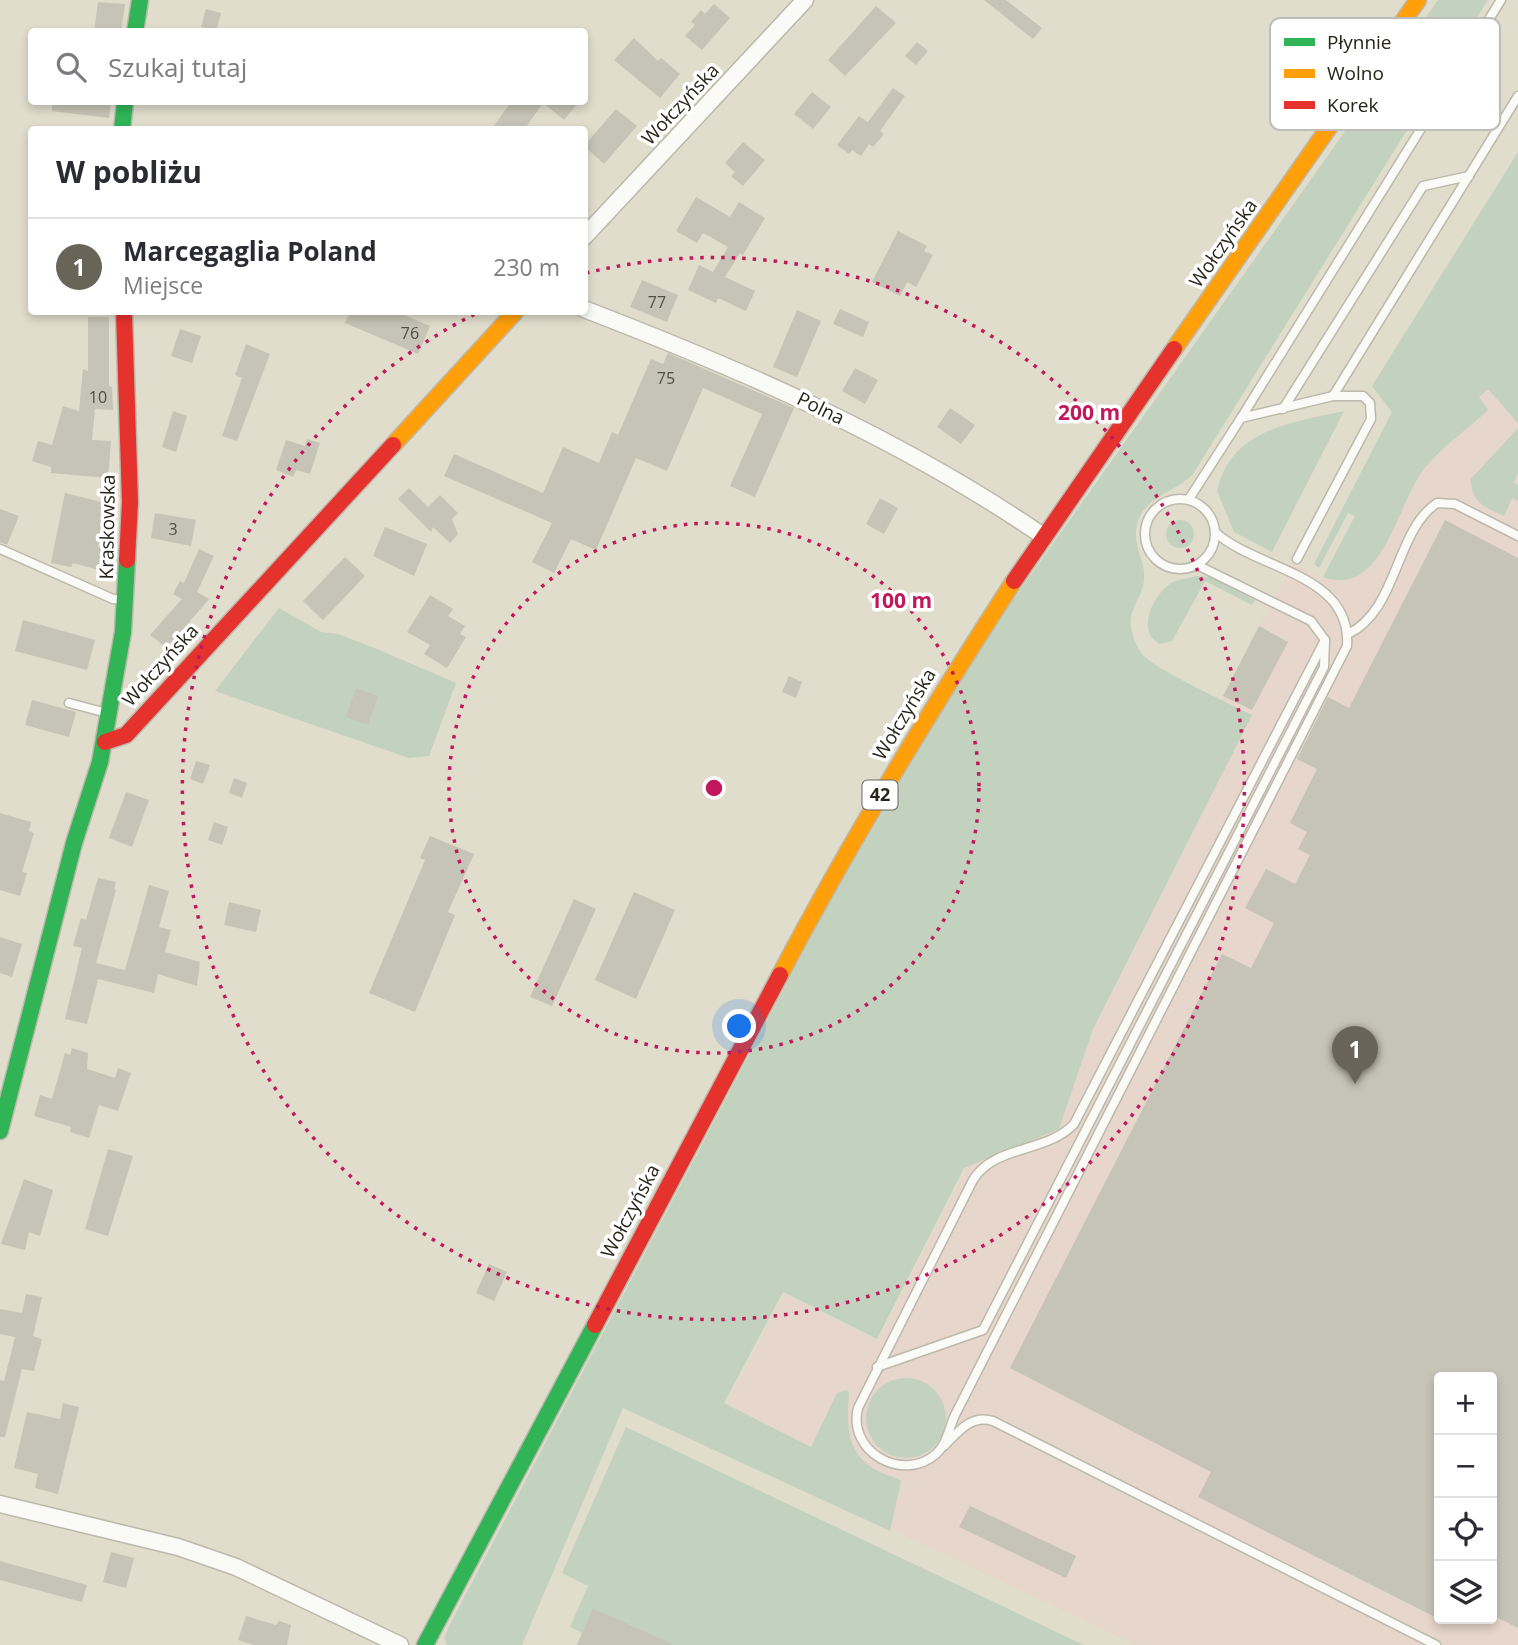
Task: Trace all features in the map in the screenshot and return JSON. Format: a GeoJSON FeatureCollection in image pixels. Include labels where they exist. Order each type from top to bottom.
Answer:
{"type":"FeatureCollection","features":[{"type":"Feature","properties":{"kind":"main road"},"geometry":{"type":"LineString","coordinates":[[136,28],[140,0]]}},
{"type":"Feature","properties":{"kind":"main road","name":"Wołczyńska"},"geometry":{"type":"LineString","coordinates":[[1406,18],[1419,0]]}},
{"type":"Feature","properties":{"kind":"main road"},"geometry":{"type":"LineString","coordinates":[[122,126],[125,105]]}},
{"type":"Feature","properties":{"kind":"main road","name":"Wołczyńska"},"geometry":{"type":"LineString","coordinates":[[428,1644],[819,901],[931,709],[1043,536],[1328,130]]}},
{"type":"Feature","properties":{"kind":"main road","name":"Kraskowska"},"geometry":{"type":"LineString","coordinates":[[105,742],[126,600],[130,491],[124,315]]}},
{"type":"Feature","properties":{"kind":"main road","name":"Wołczyńska"},"geometry":{"type":"LineString","coordinates":[[105,742],[126,735],[512,315]]}},
{"type":"Feature","properties":{"kind":"main road"},"geometry":{"type":"LineString","coordinates":[[0,1131],[67,867],[105,742]]}},
{"type":"Feature","properties":{"kind":"street","name":"Wołczyńska"},"geometry":{"type":"LineString","coordinates":[[588,233],[799,2]]}},
{"type":"Feature","properties":{"kind":"street","name":"Polna"},"geometry":{"type":"LineString","coordinates":[[588,311],[730,365],[813,403],[976,490],[1043,536]]}},
{"type":"Feature","properties":{"kind":"street"},"geometry":{"type":"LineString","coordinates":[[0,1504],[178,1547],[236,1567],[400,1645]]}},
{"type":"Feature","properties":{"kind":"lane"},"geometry":{"type":"LineString","coordinates":[[1490,18],[1501,0]]}},
{"type":"Feature","properties":{"kind":"lane"},"geometry":{"type":"LineString","coordinates":[[1500,125],[1518,96]]}},
{"type":"Feature","properties":{"kind":"lane"},"geometry":{"type":"LineString","coordinates":[[1189,499],[1420,130]]}},
{"type":"Feature","properties":{"kind":"lane"},"geometry":{"type":"LineString","coordinates":[[1333,396],[1497,130]]}},
{"type":"Feature","properties":{"kind":"lane"},"geometry":{"type":"LineString","coordinates":[[1283,409],[1423,186],[1469,176]]}},
{"type":"Feature","properties":{"kind":"lane"},"geometry":{"type":"LineString","coordinates":[[1241,418],[1333,396],[1363,396],[1370,403],[1371,419],[1297,559]]}},
{"type":"Feature","properties":{"kind":"lane"},"geometry":{"type":"LineString","coordinates":[[942,1448],[961,1403],[1347,646],[1348,634],[1341,609],[1330,596],[1224,540],[1215,532],[1208,513],[1189,499],[1170,500],[1160,505],[1146,523],[1145,534],[1152,555],[1164,565],[1178,569],[1197,565],[1211,551],[1215,532]]}},
{"type":"Feature","properties":{"kind":"lane"},"geometry":{"type":"LineString","coordinates":[[1348,634],[1369,621],[1421,519],[1437,503],[1455,504],[1518,536]]}},
{"type":"Feature","properties":{"kind":"lane"},"geometry":{"type":"LineString","coordinates":[[0,549],[113,599],[126,600]]}},
{"type":"Feature","properties":{"kind":"lane"},"geometry":{"type":"LineString","coordinates":[[877,1367],[983,1330],[1324,667],[1325,640],[1311,621],[1197,565]]}},
{"type":"Feature","properties":{"kind":"lane"},"geometry":{"type":"LineString","coordinates":[[1325,640],[1074,1124],[1059,1137],[988,1163],[980,1169],[877,1367],[856,1416],[866,1447],[880,1460],[899,1466],[923,1463],[968,1423],[982,1418],[993,1421],[1436,1645]]}},
{"type":"Feature","properties":{"kind":"lane"},"geometry":{"type":"LineString","coordinates":[[69,703],[110,714]]}},
{"type":"Feature","properties":{"kind":"shaded area"},"geometry":{"type":"Polygon","coordinates":[[[1518,360],[1518,1645],[1136,1645],[707,1442],[784,1294],[878,1341],[1169,770],[1217,710],[1293,563],[1325,580],[1366,500],[1518,360]]]}},
{"type":"Feature","properties":{"kind":"green space"},"geometry":{"type":"Polygon","coordinates":[[[1438,0],[1488,0],[1477,18],[1425,18],[1438,0]]]}},
{"type":"Feature","properties":{"kind":"green space"},"geometry":{"type":"Polygon","coordinates":[[[1346,130],[1407,130],[1193,474],[1149,504],[1138,521],[1136,539],[1144,580],[1131,620],[1132,634],[1139,649],[1151,662],[1252,715],[1093,1029],[1059,1129],[964,1168],[877,1339],[783,1292],[724,1403],[811,1447],[837,1393],[846,1390],[849,1393],[848,1426],[858,1455],[876,1470],[901,1481],[890,1531],[623,1408],[522,1645],[447,1645],[444,1638],[449,1626],[829,903],[977,651],[1346,130]]]}},
{"type":"Feature","properties":{"kind":"green space"},"geometry":{"type":"Polygon","coordinates":[[[1518,152],[1518,423],[1488,389],[1479,397],[1488,410],[1424,469],[1414,484],[1386,544],[1374,561],[1360,574],[1343,580],[1323,577],[1355,516],[1348,513],[1319,568],[1314,564],[1392,412],[1372,386],[1518,152]]]}},
{"type":"Feature","properties":{"kind":"green space"},"geometry":{"type":"Polygon","coordinates":[[[1344,411],[1272,552],[1234,532],[1217,491],[1224,470],[1235,454],[1266,432],[1344,411]]]}},
{"type":"Feature","properties":{"kind":"green space"},"geometry":{"type":"Polygon","coordinates":[[[1518,428],[1518,473],[1514,483],[1518,485],[1518,501],[1512,498],[1504,516],[1480,503],[1473,493],[1471,479],[1518,428]]]}},
{"type":"Feature","properties":{"kind":"green space"},"geometry":{"type":"Polygon","coordinates":[[[1180,520],[1190,524],[1194,534],[1190,544],[1180,548],[1170,544],[1166,534],[1170,524],[1180,520]]]}},
{"type":"Feature","properties":{"kind":"green space"},"geometry":{"type":"Polygon","coordinates":[[[1196,576],[1212,577],[1255,600],[1252,605],[1205,581],[1172,641],[1160,644],[1149,631],[1148,623],[1157,597],[1170,584],[1196,576]]]}},
{"type":"Feature","properties":{"kind":"green space"},"geometry":{"type":"Polygon","coordinates":[[[279,608],[321,632],[338,634],[456,683],[429,756],[409,758],[215,691],[279,608]]]}},
{"type":"Feature","properties":{"kind":"green space"},"geometry":{"type":"Polygon","coordinates":[[[906,1378],[921,1381],[934,1390],[943,1403],[946,1418],[943,1433],[934,1446],[921,1455],[906,1458],[891,1455],[878,1446],[869,1433],[866,1418],[869,1403],[878,1390],[891,1381],[906,1378]]]}},
{"type":"Feature","properties":{"kind":"green space"},"geometry":{"type":"Polygon","coordinates":[[[626,1427],[1084,1645],[577,1645],[582,1633],[570,1627],[588,1586],[562,1573],[626,1427]]]}},
{"type":"Feature","properties":{"kind":"building"},"geometry":{"type":"Polygon","coordinates":[[[984,0],[1006,0],[1042,28],[1033,39],[984,0]]]}},
{"type":"Feature","properties":{"kind":"building"},"geometry":{"type":"Polygon","coordinates":[[[98,2],[125,4],[122,28],[95,28],[98,2]]]}},
{"type":"Feature","properties":{"kind":"building"},"geometry":{"type":"Polygon","coordinates":[[[714,4],[730,18],[702,50],[685,36],[695,25],[691,22],[701,10],[705,14],[714,4]]]}},
{"type":"Feature","properties":{"kind":"building"},"geometry":{"type":"Polygon","coordinates":[[[876,6],[896,23],[845,76],[828,60],[876,6]]]}},
{"type":"Feature","properties":{"kind":"building"},"geometry":{"type":"Polygon","coordinates":[[[206,9],[221,13],[217,28],[201,27],[206,9]]]}},
{"type":"Feature","properties":{"kind":"building"},"geometry":{"type":"Polygon","coordinates":[[[634,38],[658,61],[661,58],[680,74],[660,98],[614,60],[634,38]]]}},
{"type":"Feature","properties":{"kind":"building"},"geometry":{"type":"Polygon","coordinates":[[[917,42],[928,51],[916,65],[905,56],[917,42]]]}},
{"type":"Feature","properties":{"kind":"building"},"geometry":{"type":"Polygon","coordinates":[[[893,88],[905,96],[880,131],[884,134],[873,147],[869,144],[861,156],[852,150],[849,154],[837,145],[859,116],[868,122],[893,88]]]}},
{"type":"Feature","properties":{"kind":"building"},"geometry":{"type":"Polygon","coordinates":[[[812,92],[831,107],[813,129],[794,114],[812,92]]]}},
{"type":"Feature","properties":{"kind":"building"},"geometry":{"type":"Polygon","coordinates":[[[52,105],[111,105],[109,118],[52,111],[52,105]]]}},
{"type":"Feature","properties":{"kind":"building"},"geometry":{"type":"Polygon","coordinates":[[[509,105],[542,105],[527,126],[494,126],[509,105]]]}},
{"type":"Feature","properties":{"kind":"building"},"geometry":{"type":"Polygon","coordinates":[[[545,105],[576,105],[564,120],[545,105]]]}},
{"type":"Feature","properties":{"kind":"building"},"geometry":{"type":"Polygon","coordinates":[[[616,109],[637,126],[604,164],[588,150],[588,141],[616,109]]]}},
{"type":"Feature","properties":{"kind":"building"},"geometry":{"type":"Polygon","coordinates":[[[743,142],[765,160],[743,186],[731,176],[735,172],[725,163],[743,142]]]}},
{"type":"Feature","properties":{"kind":"building"},"geometry":{"type":"Polygon","coordinates":[[[696,197],[730,217],[739,202],[765,218],[743,255],[740,253],[725,277],[755,291],[746,311],[718,298],[716,303],[688,290],[699,265],[713,272],[728,247],[703,233],[697,243],[676,231],[696,197]]]}},
{"type":"Feature","properties":{"kind":"building"},"geometry":{"type":"Polygon","coordinates":[[[898,231],[927,246],[924,251],[933,255],[916,287],[907,282],[900,296],[872,282],[898,231]]]}},
{"type":"Feature","properties":{"kind":"building"},"geometry":{"type":"Polygon","coordinates":[[[642,280],[678,295],[667,322],[630,307],[642,280]]]}},
{"type":"Feature","properties":{"kind":"building"},"geometry":{"type":"Polygon","coordinates":[[[840,309],[869,322],[863,337],[833,324],[840,309]]]}},
{"type":"Feature","properties":{"kind":"building"},"geometry":{"type":"Polygon","coordinates":[[[797,310],[821,321],[797,377],[773,367],[797,310]]]}},
{"type":"Feature","properties":{"kind":"building"},"geometry":{"type":"Polygon","coordinates":[[[349,315],[404,315],[430,326],[418,354],[345,323],[349,315]]]}},
{"type":"Feature","properties":{"kind":"building"},"geometry":{"type":"Polygon","coordinates":[[[88,317],[109,317],[109,386],[112,387],[113,410],[95,409],[92,440],[111,441],[108,478],[51,473],[51,467],[32,461],[38,441],[52,445],[63,406],[79,411],[83,369],[88,371],[88,317]]]}},
{"type":"Feature","properties":{"kind":"building"},"geometry":{"type":"Polygon","coordinates":[[[180,329],[201,336],[192,363],[171,356],[180,329]]]}},
{"type":"Feature","properties":{"kind":"building"},"geometry":{"type":"Polygon","coordinates":[[[246,344],[270,354],[237,441],[222,436],[242,378],[235,375],[246,344]]]}},
{"type":"Feature","properties":{"kind":"building"},"geometry":{"type":"Polygon","coordinates":[[[668,353],[794,408],[755,497],[730,486],[762,414],[703,388],[667,471],[636,458],[596,550],[571,539],[554,573],[532,562],[552,523],[444,476],[454,454],[543,493],[563,447],[599,463],[612,432],[618,435],[651,359],[663,364],[668,353]]]}},
{"type":"Feature","properties":{"kind":"building"},"geometry":{"type":"Polygon","coordinates":[[[855,368],[878,380],[865,404],[842,391],[855,368]]]}},
{"type":"Feature","properties":{"kind":"building"},"geometry":{"type":"Polygon","coordinates":[[[950,408],[975,425],[961,444],[937,427],[950,408]]]}},
{"type":"Feature","properties":{"kind":"building"},"geometry":{"type":"Polygon","coordinates":[[[173,411],[187,416],[176,452],[162,447],[173,411]]]}},
{"type":"Feature","properties":{"kind":"building"},"geometry":{"type":"Polygon","coordinates":[[[307,439],[320,443],[310,474],[296,470],[293,477],[276,470],[286,440],[305,446],[307,439]]]}},
{"type":"Feature","properties":{"kind":"building"},"geometry":{"type":"Polygon","coordinates":[[[409,488],[428,507],[440,495],[458,513],[452,519],[458,534],[450,543],[433,527],[431,532],[398,499],[409,488]]]}},
{"type":"Feature","properties":{"kind":"building"},"geometry":{"type":"Polygon","coordinates":[[[65,493],[109,504],[98,547],[111,550],[106,572],[73,563],[71,567],[51,563],[65,493]]]}},
{"type":"Feature","properties":{"kind":"building"},"geometry":{"type":"Polygon","coordinates":[[[880,498],[898,508],[884,534],[866,524],[880,498]]]}},
{"type":"Feature","properties":{"kind":"building"},"geometry":{"type":"Polygon","coordinates":[[[0,509],[19,516],[7,545],[0,542],[0,509]]]}},
{"type":"Feature","properties":{"kind":"building"},"geometry":{"type":"Polygon","coordinates":[[[155,513],[196,520],[191,546],[151,538],[155,513]]]}},
{"type":"Feature","properties":{"kind":"building"},"geometry":{"type":"Polygon","coordinates":[[[1445,520],[1518,558],[1518,1628],[1497,1618],[1497,1372],[1434,1372],[1434,1616],[1198,1497],[1211,1472],[1010,1368],[1222,954],[1251,968],[1274,923],[1245,908],[1266,869],[1295,884],[1310,855],[1298,849],[1307,832],[1290,823],[1317,769],[1297,759],[1328,697],[1349,708],[1445,520]]]}},
{"type":"Feature","properties":{"kind":"building"},"geometry":{"type":"Polygon","coordinates":[[[385,527],[427,544],[414,576],[373,556],[385,527]]]}},
{"type":"Feature","properties":{"kind":"building"},"geometry":{"type":"Polygon","coordinates":[[[199,549],[214,556],[197,592],[209,599],[167,648],[150,635],[182,599],[173,594],[180,581],[184,583],[199,549]]]}},
{"type":"Feature","properties":{"kind":"building"},"geometry":{"type":"Polygon","coordinates":[[[345,557],[365,576],[323,620],[303,601],[345,557]]]}},
{"type":"Feature","properties":{"kind":"building"},"geometry":{"type":"Polygon","coordinates":[[[430,595],[453,609],[448,616],[465,626],[460,634],[466,637],[447,668],[424,654],[430,645],[407,632],[430,595]]]}},
{"type":"Feature","properties":{"kind":"building"},"geometry":{"type":"Polygon","coordinates":[[[23,620],[95,640],[87,670],[15,651],[23,620]]]}},
{"type":"Feature","properties":{"kind":"building"},"geometry":{"type":"Polygon","coordinates":[[[1259,626],[1288,642],[1252,710],[1223,696],[1259,626]]]}},
{"type":"Feature","properties":{"kind":"building"},"geometry":{"type":"Polygon","coordinates":[[[789,676],[802,682],[796,698],[782,692],[789,676]]]}},
{"type":"Feature","properties":{"kind":"building"},"geometry":{"type":"Polygon","coordinates":[[[356,688],[378,696],[368,725],[346,717],[356,688]]]}},
{"type":"Feature","properties":{"kind":"building"},"geometry":{"type":"Polygon","coordinates":[[[32,700],[76,712],[69,737],[25,725],[32,700]]]}},
{"type":"Feature","properties":{"kind":"building"},"geometry":{"type":"Polygon","coordinates":[[[196,761],[210,765],[203,784],[190,779],[196,761]]]}},
{"type":"Feature","properties":{"kind":"building"},"geometry":{"type":"Polygon","coordinates":[[[234,778],[247,783],[242,798],[229,793],[234,778]]]}},
{"type":"Feature","properties":{"kind":"building"},"geometry":{"type":"Polygon","coordinates":[[[126,792],[149,800],[132,847],[109,838],[126,792]]]}},
{"type":"Feature","properties":{"kind":"building"},"geometry":{"type":"Polygon","coordinates":[[[0,813],[31,822],[29,831],[34,833],[22,872],[27,873],[20,896],[0,890],[0,813]]]}},
{"type":"Feature","properties":{"kind":"building"},"geometry":{"type":"Polygon","coordinates":[[[214,822],[228,827],[222,845],[208,840],[214,822]]]}},
{"type":"Feature","properties":{"kind":"building"},"geometry":{"type":"Polygon","coordinates":[[[430,836],[474,854],[448,912],[455,915],[415,1012],[369,993],[425,860],[420,858],[430,836]]]}},
{"type":"Feature","properties":{"kind":"building"},"geometry":{"type":"Polygon","coordinates":[[[98,878],[116,882],[116,890],[96,963],[125,970],[149,885],[169,891],[159,927],[171,930],[165,952],[200,962],[197,986],[158,974],[154,993],[98,979],[87,1024],[65,1019],[82,948],[73,946],[81,918],[86,920],[98,878]]]}},
{"type":"Feature","properties":{"kind":"building"},"geometry":{"type":"Polygon","coordinates":[[[634,892],[675,910],[636,999],[595,980],[634,892]]]}},
{"type":"Feature","properties":{"kind":"building"},"geometry":{"type":"Polygon","coordinates":[[[574,899],[596,909],[552,1006],[530,997],[574,899]]]}},
{"type":"Feature","properties":{"kind":"building"},"geometry":{"type":"Polygon","coordinates":[[[229,902],[261,910],[256,932],[224,925],[229,902]]]}},
{"type":"Feature","properties":{"kind":"building"},"geometry":{"type":"Polygon","coordinates":[[[0,937],[22,944],[12,977],[0,973],[0,937]]]}},
{"type":"Feature","properties":{"kind":"building"},"geometry":{"type":"Polygon","coordinates":[[[72,1048],[88,1053],[87,1069],[115,1078],[118,1068],[131,1073],[118,1111],[99,1105],[89,1138],[70,1132],[71,1127],[34,1116],[40,1095],[52,1099],[65,1053],[70,1055],[72,1048]]]}},
{"type":"Feature","properties":{"kind":"building"},"geometry":{"type":"Polygon","coordinates":[[[108,1149],[133,1156],[108,1236],[85,1229],[108,1149]]]}},
{"type":"Feature","properties":{"kind":"building"},"geometry":{"type":"Polygon","coordinates":[[[24,1179],[53,1190],[40,1236],[29,1232],[25,1250],[1,1244],[24,1179]]]}},
{"type":"Feature","properties":{"kind":"building"},"geometry":{"type":"Polygon","coordinates":[[[489,1264],[507,1272],[494,1301],[476,1293],[489,1264]]]}},
{"type":"Feature","properties":{"kind":"building"},"geometry":{"type":"Polygon","coordinates":[[[26,1294],[42,1297],[33,1336],[42,1339],[34,1371],[22,1369],[5,1437],[0,1437],[0,1380],[4,1381],[15,1337],[0,1334],[0,1309],[22,1313],[26,1294]]]}},
{"type":"Feature","properties":{"kind":"building"},"geometry":{"type":"Polygon","coordinates":[[[63,1403],[79,1407],[58,1494],[35,1488],[38,1474],[14,1468],[27,1412],[60,1419],[63,1403]]]}},
{"type":"Feature","properties":{"kind":"building"},"geometry":{"type":"Polygon","coordinates":[[[970,1506],[1076,1556],[1066,1578],[959,1527],[970,1506]]]}},
{"type":"Feature","properties":{"kind":"building"},"geometry":{"type":"Polygon","coordinates":[[[111,1552],[134,1558],[126,1588],[103,1582],[111,1552]]]}},
{"type":"Feature","properties":{"kind":"building"},"geometry":{"type":"Polygon","coordinates":[[[0,1561],[87,1585],[82,1602],[0,1580],[0,1561]]]}},
{"type":"Feature","properties":{"kind":"building"},"geometry":{"type":"Polygon","coordinates":[[[593,1609],[608,1615],[674,1645],[577,1645],[593,1609]]]}},
{"type":"Feature","properties":{"kind":"building"},"geometry":{"type":"Polygon","coordinates":[[[246,1616],[276,1625],[279,1621],[291,1625],[287,1645],[254,1645],[238,1640],[246,1616]]]}},
{"type":"Feature","properties":{"kind":"traffic: fast"},"geometry":{"type":"LineString","coordinates":[[136,28],[140,0]]}},
{"type":"Feature","properties":{"kind":"traffic: fast"},"geometry":{"type":"LineString","coordinates":[[122,126],[125,105]]}},
{"type":"Feature","properties":{"kind":"traffic: fast"},"geometry":{"type":"LineString","coordinates":[[0,1131],[74,843],[100,762],[123,632],[127,560]]}},
{"type":"Feature","properties":{"kind":"traffic: fast"},"geometry":{"type":"LineString","coordinates":[[425,1645],[595,1325]]}},
{"type":"Feature","properties":{"kind":"traffic: slow"},"geometry":{"type":"LineString","coordinates":[[1405,18],[1418,0]]}},
{"type":"Feature","properties":{"kind":"traffic: slow"},"geometry":{"type":"LineString","coordinates":[[1174,349],[1327,130]]}},
{"type":"Feature","properties":{"kind":"traffic: slow"},"geometry":{"type":"LineString","coordinates":[[393,445],[512,315]]}},
{"type":"Feature","properties":{"kind":"traffic: slow"},"geometry":{"type":"LineString","coordinates":[[780,975],[892,775],[1014,581]]}},
{"type":"Feature","properties":{"kind":"traffic: jam"},"geometry":{"type":"LineString","coordinates":[[124,315],[130,502],[127,560]]}},
{"type":"Feature","properties":{"kind":"traffic: jam"},"geometry":{"type":"LineString","coordinates":[[1014,581],[1174,349]]}},
{"type":"Feature","properties":{"kind":"traffic: jam"},"geometry":{"type":"LineString","coordinates":[[105,742],[126,735],[393,445]]}},
{"type":"Feature","properties":{"kind":"traffic: jam"},"geometry":{"type":"LineString","coordinates":[[595,1325],[780,975]]}},
{"type":"Feature","properties":{"kind":"place","name":"Marcegaglia Poland"},"geometry":{"type":"Point","coordinates":[1355,1084]}}]}
